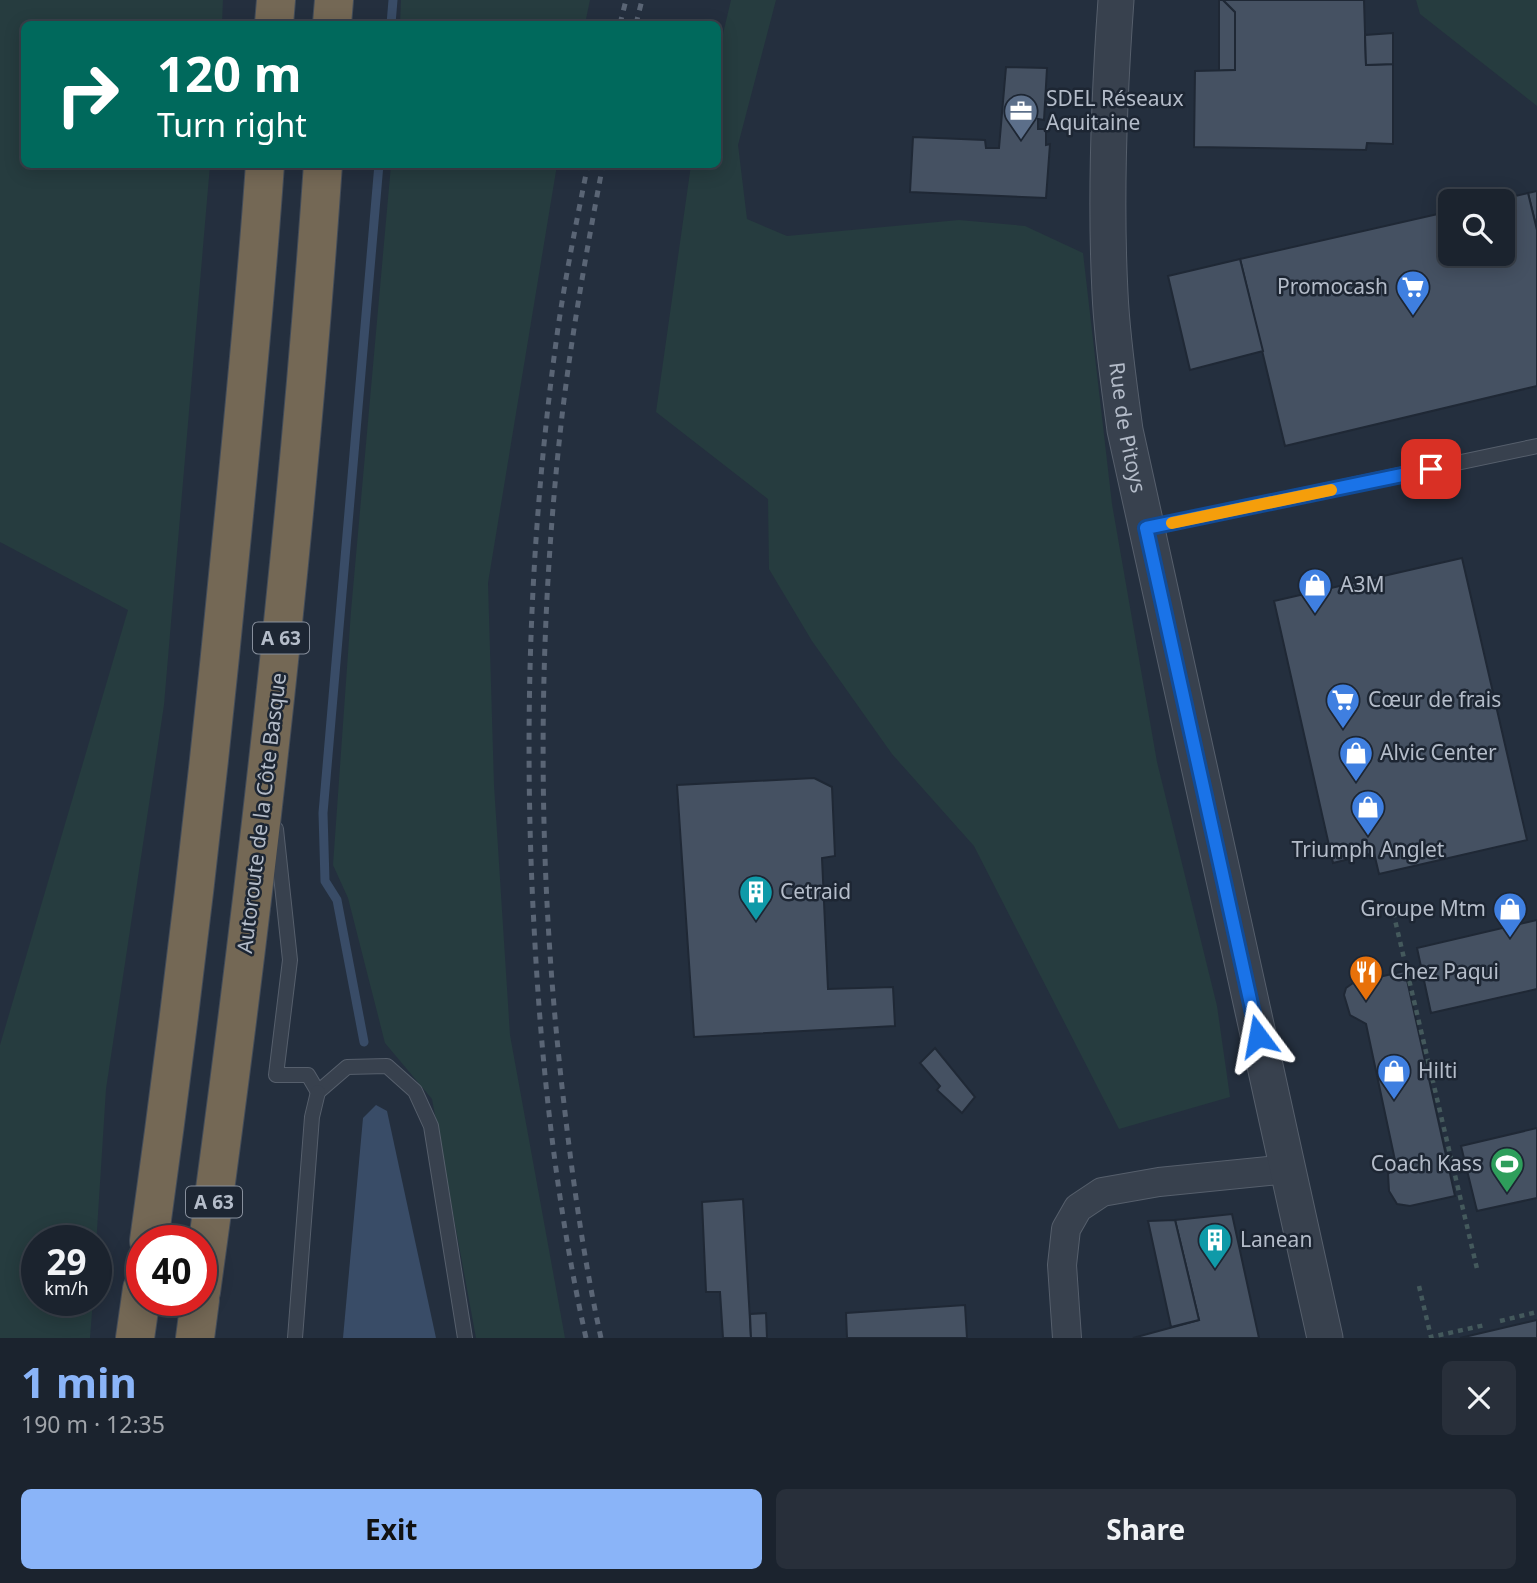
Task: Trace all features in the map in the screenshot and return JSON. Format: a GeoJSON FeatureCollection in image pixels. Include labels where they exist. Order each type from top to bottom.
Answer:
{"type":"FeatureCollection","features":[{"type":"Feature","properties":{"kind":"highway"},"geometry":{"type":"LineString","coordinates":[[274,21],[276,0]]}},
{"type":"Feature","properties":{"kind":"highway"},"geometry":{"type":"LineString","coordinates":[[332,21],[334,0]]}},
{"type":"Feature","properties":{"kind":"highway","name":"A 63"},"geometry":{"type":"LineString","coordinates":[[151,1225],[173,1074],[216,701],[257,286],[265,168]]}},
{"type":"Feature","properties":{"kind":"highway","name":"Autoroute de la Côte Basque"},"geometry":{"type":"LineString","coordinates":[[210,1225],[269,765],[314,291],[323,168]]}},
{"type":"Feature","properties":{"kind":"highway"},"geometry":{"type":"LineString","coordinates":[[135,1338],[138,1316]]}},
{"type":"Feature","properties":{"kind":"highway"},"geometry":{"type":"LineString","coordinates":[[195,1338],[198,1316]]}},
{"type":"Feature","properties":{"kind":"street","name":"Rue de Pitoys"},"geometry":{"type":"LineString","coordinates":[[1116,0],[1107,165],[1114,354],[1125,430],[1325,1338]]}},
{"type":"Feature","properties":{"kind":"street"},"geometry":{"type":"LineString","coordinates":[[1067,1338],[1062,1265],[1066,1229],[1078,1208],[1102,1192],[1159,1182],[1288,1169]]}},
{"type":"Feature","properties":{"kind":"lane"},"geometry":{"type":"LineString","coordinates":[[1146,528],[1537,446]]}},
{"type":"Feature","properties":{"kind":"lane"},"geometry":{"type":"LineString","coordinates":[[269,765],[290,960],[276,1075],[308,1075],[318,1092]]}},
{"type":"Feature","properties":{"kind":"lane"},"geometry":{"type":"LineString","coordinates":[[295,1338],[312,1117],[318,1092],[347,1067],[387,1066],[415,1091],[430,1126],[465,1338]]}},
{"type":"Feature","properties":{"kind":"path"},"geometry":{"type":"LineString","coordinates":[[1391,903],[1478,1273]]}},
{"type":"Feature","properties":{"kind":"path"},"geometry":{"type":"LineString","coordinates":[[1419,1286],[1430,1338],[1485,1325]]}},
{"type":"Feature","properties":{"kind":"path"},"geometry":{"type":"LineString","coordinates":[[1500,1321],[1537,1312]]}},
{"type":"Feature","properties":{"kind":"green space"},"geometry":{"type":"Polygon","coordinates":[[[0,0],[223,0],[222,21],[21,21],[21,168],[210,168],[164,705],[106,1089],[97,1225],[21,1225],[21,1316],[92,1316],[90,1338],[0,1338],[0,1045],[128,610],[0,542],[0,0]]]}},
{"type":"Feature","properties":{"kind":"green space"},"geometry":{"type":"Polygon","coordinates":[[[401,0],[590,0],[586,21],[400,21],[401,0]]]}},
{"type":"Feature","properties":{"kind":"green space"},"geometry":{"type":"Polygon","coordinates":[[[731,0],[776,0],[738,145],[747,219],[787,236],[959,220],[1025,226],[1083,253],[1112,504],[1157,762],[1217,1006],[1230,1097],[1119,1129],[974,846],[892,754],[812,641],[769,569],[768,499],[656,412],[691,168],[721,168],[721,42],[731,0]]]}},
{"type":"Feature","properties":{"kind":"green space"},"geometry":{"type":"Polygon","coordinates":[[[1416,0],[1537,0],[1537,106],[1420,14],[1416,0]]]}},
{"type":"Feature","properties":{"kind":"green space"},"geometry":{"type":"Polygon","coordinates":[[[391,168],[557,168],[488,583],[494,785],[510,1035],[565,1338],[476,1338],[432,1099],[385,1043],[348,898],[333,865],[351,611],[391,168]]]}},
{"type":"Feature","properties":{"kind":"water"},"geometry":{"type":"Polygon","coordinates":[[[376,1105],[387,1111],[436,1338],[343,1338],[363,1118],[376,1105]]]}},
{"type":"Feature","properties":{"kind":"building"},"geometry":{"type":"Polygon","coordinates":[[[1219,0],[1223,0],[1235,12],[1235,70],[1219,71],[1219,0]]]}},
{"type":"Feature","properties":{"kind":"building"},"geometry":{"type":"Polygon","coordinates":[[[1223,0],[1364,0],[1366,65],[1393,64],[1393,144],[1367,143],[1366,150],[1194,147],[1195,71],[1235,70],[1235,12],[1223,0]]]}},
{"type":"Feature","properties":{"kind":"building"},"geometry":{"type":"Polygon","coordinates":[[[1393,33],[1393,64],[1366,65],[1365,35],[1393,33]]]}},
{"type":"Feature","properties":{"kind":"building"},"geometry":{"type":"Polygon","coordinates":[[[1006,67],[1047,68],[1044,120],[1038,119],[1038,129],[1046,129],[1046,145],[1050,144],[1046,198],[910,192],[913,137],[985,140],[986,148],[999,148],[1006,67]]]}},
{"type":"Feature","properties":{"kind":"building"},"geometry":{"type":"Polygon","coordinates":[[[1537,191],[1537,230],[1528,193],[1537,191]]]}},
{"type":"Feature","properties":{"kind":"building"},"geometry":{"type":"Polygon","coordinates":[[[1528,193],[1537,230],[1537,386],[1285,446],[1240,259],[1438,214],[1438,266],[1515,266],[1515,196],[1528,193]]]}},
{"type":"Feature","properties":{"kind":"building"},"geometry":{"type":"Polygon","coordinates":[[[1240,259],[1263,351],[1190,370],[1168,276],[1240,259]]]}},
{"type":"Feature","properties":{"kind":"building"},"geometry":{"type":"Polygon","coordinates":[[[1462,558],[1527,840],[1379,874],[1374,853],[1333,863],[1274,601],[1462,558]]]}},
{"type":"Feature","properties":{"kind":"building","name":"Cetraid"},"geometry":{"type":"Polygon","coordinates":[[[814,778],[832,787],[835,856],[822,858],[828,989],[893,987],[895,1026],[694,1037],[677,785],[814,778]]]}},
{"type":"Feature","properties":{"kind":"building"},"geometry":{"type":"Polygon","coordinates":[[[1537,920],[1537,989],[1431,1013],[1417,948],[1537,920]]]}},
{"type":"Feature","properties":{"kind":"building"},"geometry":{"type":"Polygon","coordinates":[[[1405,971],[1455,1196],[1410,1206],[1397,1204],[1389,1191],[1388,1174],[1396,1165],[1366,1024],[1350,1015],[1344,995],[1346,988],[1353,983],[1405,971]]]}},
{"type":"Feature","properties":{"kind":"building"},"geometry":{"type":"Polygon","coordinates":[[[935,1048],[975,1097],[962,1113],[937,1090],[940,1086],[920,1063],[935,1048]]]}},
{"type":"Feature","properties":{"kind":"building"},"geometry":{"type":"Polygon","coordinates":[[[1537,1128],[1537,1198],[1477,1211],[1461,1146],[1537,1128]]]}},
{"type":"Feature","properties":{"kind":"building"},"geometry":{"type":"Polygon","coordinates":[[[743,1199],[751,1338],[723,1338],[720,1292],[706,1292],[702,1202],[743,1199]]]}},
{"type":"Feature","properties":{"kind":"building","name":"Lanean"},"geometry":{"type":"Polygon","coordinates":[[[1232,1214],[1259,1338],[1133,1338],[1199,1320],[1175,1220],[1232,1214]]]}},
{"type":"Feature","properties":{"kind":"building"},"geometry":{"type":"Polygon","coordinates":[[[1175,1220],[1199,1320],[1171,1327],[1148,1221],[1175,1220]]]}},
{"type":"Feature","properties":{"kind":"building"},"geometry":{"type":"Polygon","coordinates":[[[965,1305],[967,1338],[847,1338],[846,1313],[965,1305]]]}},
{"type":"Feature","properties":{"kind":"building"},"geometry":{"type":"Polygon","coordinates":[[[766,1313],[767,1338],[751,1338],[750,1314],[766,1313]]]}},
{"type":"Feature","properties":{"kind":"building"},"geometry":{"type":"Polygon","coordinates":[[[1537,1320],[1537,1338],[1460,1338],[1537,1320]]]}},
{"type":"Feature","properties":{"kind":"waterway"},"geometry":{"type":"LineString","coordinates":[[391,21],[393,0]]}},
{"type":"Feature","properties":{"kind":"waterway"},"geometry":{"type":"LineString","coordinates":[[364,1042],[337,900],[325,881],[323,813],[379,168]]}},
{"type":"Feature","properties":{"kind":"railway"},"geometry":{"type":"LineString","coordinates":[[621,21],[626,0]]}},
{"type":"Feature","properties":{"kind":"railway"},"geometry":{"type":"LineString","coordinates":[[637,21],[642,0]]}},
{"type":"Feature","properties":{"kind":"railway"},"geometry":{"type":"LineString","coordinates":[[586,1338],[558,1185],[541,1030],[531,851],[529,701],[535,552],[548,403],[568,266],[587,168]]}},
{"type":"Feature","properties":{"kind":"railway"},"geometry":{"type":"LineString","coordinates":[[601,1338],[575,1192],[555,1018],[543,760],[548,588],[562,416],[580,290],[602,168]]}},
{"type":"Feature","properties":{"kind":"slow traffic"},"geometry":{"type":"LineString","coordinates":[[1172,523],[1331,490]]}},
{"type":"Feature","properties":{"kind":"place","name":"SDEL Réseaux Aquitaine"},"geometry":{"type":"Point","coordinates":[1021,141]}},
{"type":"Feature","properties":{"kind":"place","name":"Promocash"},"geometry":{"type":"Point","coordinates":[1413,317]}},
{"type":"Feature","properties":{"kind":"place","name":"A3M"},"geometry":{"type":"Point","coordinates":[1315,615]}},
{"type":"Feature","properties":{"kind":"place","name":"Cœur de frais"},"geometry":{"type":"Point","coordinates":[1343,730]}},
{"type":"Feature","properties":{"kind":"place","name":"Alvic Center"},"geometry":{"type":"Point","coordinates":[1356,783]}},
{"type":"Feature","properties":{"kind":"place","name":"Triumph Anglet"},"geometry":{"type":"Point","coordinates":[1368,837]}},
{"type":"Feature","properties":{"kind":"place","name":"Cetraid"},"geometry":{"type":"Point","coordinates":[756,922]}},
{"type":"Feature","properties":{"kind":"place","name":"Groupe Mtm"},"geometry":{"type":"Point","coordinates":[1510,939]}},
{"type":"Feature","properties":{"kind":"place","name":"Chez Paqui"},"geometry":{"type":"Point","coordinates":[1366,1002]}},
{"type":"Feature","properties":{"kind":"place","name":"Hilti"},"geometry":{"type":"Point","coordinates":[1394,1101]}},
{"type":"Feature","properties":{"kind":"place","name":"Coach Kass"},"geometry":{"type":"Point","coordinates":[1507,1194]}},
{"type":"Feature","properties":{"kind":"place","name":"Lanean"},"geometry":{"type":"Point","coordinates":[1215,1270]}},
{"type":"Feature","properties":{"kind":"route"},"geometry":{"type":"LineString","coordinates":[[1258,1036],[1146,528],[1431,469]]}}]}
